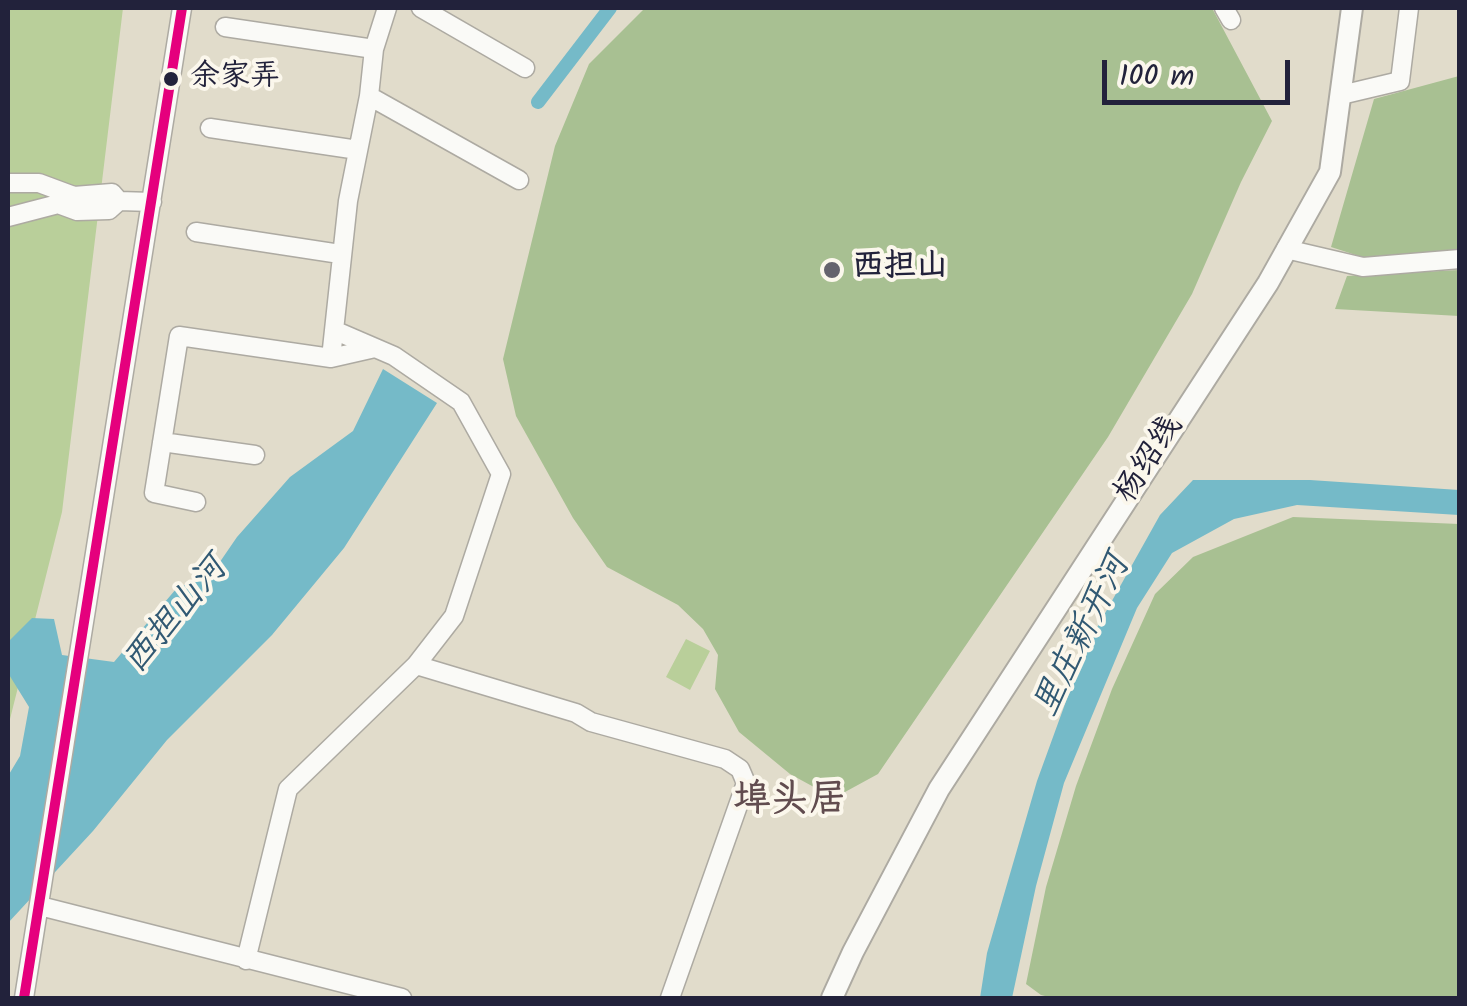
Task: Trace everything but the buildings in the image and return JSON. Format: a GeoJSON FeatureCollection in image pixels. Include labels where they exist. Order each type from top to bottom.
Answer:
{"type":"FeatureCollection","features":[{"type":"Feature","properties":{"kind":"main road","name":"杨绍线"},"geometry":{"type":"LineString","coordinates":[[832,998],[939,788],[1257,299],[1330,172],[1352,8]]}},
{"type":"Feature","properties":{"kind":"street"},"geometry":{"type":"LineString","coordinates":[[24,998],[182,8]]}},
{"type":"Feature","properties":{"kind":"street"},"geometry":{"type":"LineString","coordinates":[[331,358],[340,254],[374,49],[388,8]]}},
{"type":"Feature","properties":{"kind":"street"},"geometry":{"type":"LineString","coordinates":[[421,8],[525,68]]}},
{"type":"Feature","properties":{"kind":"street"},"geometry":{"type":"LineString","coordinates":[[1341,95],[1400,82],[1409,8]]}},
{"type":"Feature","properties":{"kind":"street"},"geometry":{"type":"LineString","coordinates":[[225,27],[374,49]]}},
{"type":"Feature","properties":{"kind":"street"},"geometry":{"type":"LineString","coordinates":[[369,96],[519,180]]}},
{"type":"Feature","properties":{"kind":"street"},"geometry":{"type":"LineString","coordinates":[[210,128],[358,150]]}},
{"type":"Feature","properties":{"kind":"street"},"geometry":{"type":"LineString","coordinates":[[8,183],[39,183],[74,196],[112,193],[120,200],[152,202]]}},
{"type":"Feature","properties":{"kind":"street"},"geometry":{"type":"LineString","coordinates":[[8,216],[58,204],[76,211],[109,210],[120,200]]}},
{"type":"Feature","properties":{"kind":"street"},"geometry":{"type":"LineString","coordinates":[[196,232],[340,254]]}},
{"type":"Feature","properties":{"kind":"street"},"geometry":{"type":"LineString","coordinates":[[1286,250],[1364,266],[1460,259]]}},
{"type":"Feature","properties":{"kind":"street"},"geometry":{"type":"LineString","coordinates":[[246,960],[288,790],[416,665],[454,616],[501,474],[461,402],[394,356],[336,331]]}},
{"type":"Feature","properties":{"kind":"street"},"geometry":{"type":"LineString","coordinates":[[196,502],[154,493],[179,336],[331,358],[376,348]]}},
{"type":"Feature","properties":{"kind":"street"},"geometry":{"type":"LineString","coordinates":[[162,442],[255,456]]}},
{"type":"Feature","properties":{"kind":"street"},"geometry":{"type":"LineString","coordinates":[[416,665],[725,760],[740,769],[746,783],[670,998]]}},
{"type":"Feature","properties":{"kind":"street"},"geometry":{"type":"LineString","coordinates":[[42,899],[246,960],[402,998]]}},
{"type":"Feature","properties":{"kind":"green space"},"geometry":{"type":"Polygon","coordinates":[[[8,8],[123,8],[62,512],[8,727],[8,8]]]}},
{"type":"Feature","properties":{"kind":"green space"},"geometry":{"type":"Polygon","coordinates":[[[645,8],[1212,8],[1272,121],[1192,294],[1108,437],[878,774],[834,798],[790,774],[739,732],[715,689],[718,655],[703,629],[678,605],[607,567],[573,518],[516,416],[503,359],[555,146],[589,64],[645,8]]]}},
{"type":"Feature","properties":{"kind":"green space"},"geometry":{"type":"Polygon","coordinates":[[[1459,76],[1459,251],[1365,258],[1331,247],[1374,99],[1459,76]]]}},
{"type":"Feature","properties":{"kind":"green space"},"geometry":{"type":"Polygon","coordinates":[[[1459,270],[1459,316],[1335,309],[1347,276],[1459,270]]]}},
{"type":"Feature","properties":{"kind":"green space"},"geometry":{"type":"Polygon","coordinates":[[[1293,517],[1459,524],[1459,998],[1041,995],[1026,984],[1046,887],[1076,786],[1112,689],[1155,594],[1193,557],[1293,517]]]}},
{"type":"Feature","properties":{"kind":"green space"},"geometry":{"type":"Polygon","coordinates":[[[686,639],[710,651],[690,690],[666,677],[686,639]]]}},
{"type":"Feature","properties":{"kind":"water"},"geometry":{"type":"Polygon","coordinates":[[[383,369],[437,403],[344,548],[272,635],[167,740],[93,831],[8,923],[8,776],[20,756],[29,707],[8,673],[8,642],[32,618],[54,619],[62,655],[114,662],[176,589],[213,572],[237,537],[290,477],[353,431],[383,369]]]}},
{"type":"Feature","properties":{"kind":"water"},"geometry":{"type":"Polygon","coordinates":[[[1193,480],[1310,480],[1459,490],[1459,515],[1297,505],[1234,519],[1172,553],[1137,608],[1064,783],[1036,886],[1012,998],[980,998],[987,953],[1037,781],[1085,649],[1160,515],[1193,480]]]}},
{"type":"Feature","properties":{"kind":"waterway","name":"西担山河"},"geometry":{"type":"LineString","coordinates":[[538,102],[610,8]]}},
{"type":"Feature","properties":{"kind":"transit line"},"geometry":{"type":"LineString","coordinates":[[24,998],[182,8]]}},
{"type":"Feature","properties":{"kind":"place","name":"余家弄"},"geometry":{"type":"Point","coordinates":[171,79]}},
{"type":"Feature","properties":{"kind":"place","name":"西担山"},"geometry":{"type":"Point","coordinates":[832,270]}},
{"type":"Feature","properties":{"kind":"district","name":"埠头居"},"geometry":{"type":"Point","coordinates":[790,804]}},
{"type":"Feature","properties":{"kind":"water label","name":"里庄新开河"},"geometry":{"type":"Point","coordinates":[1085,637]}}]}
